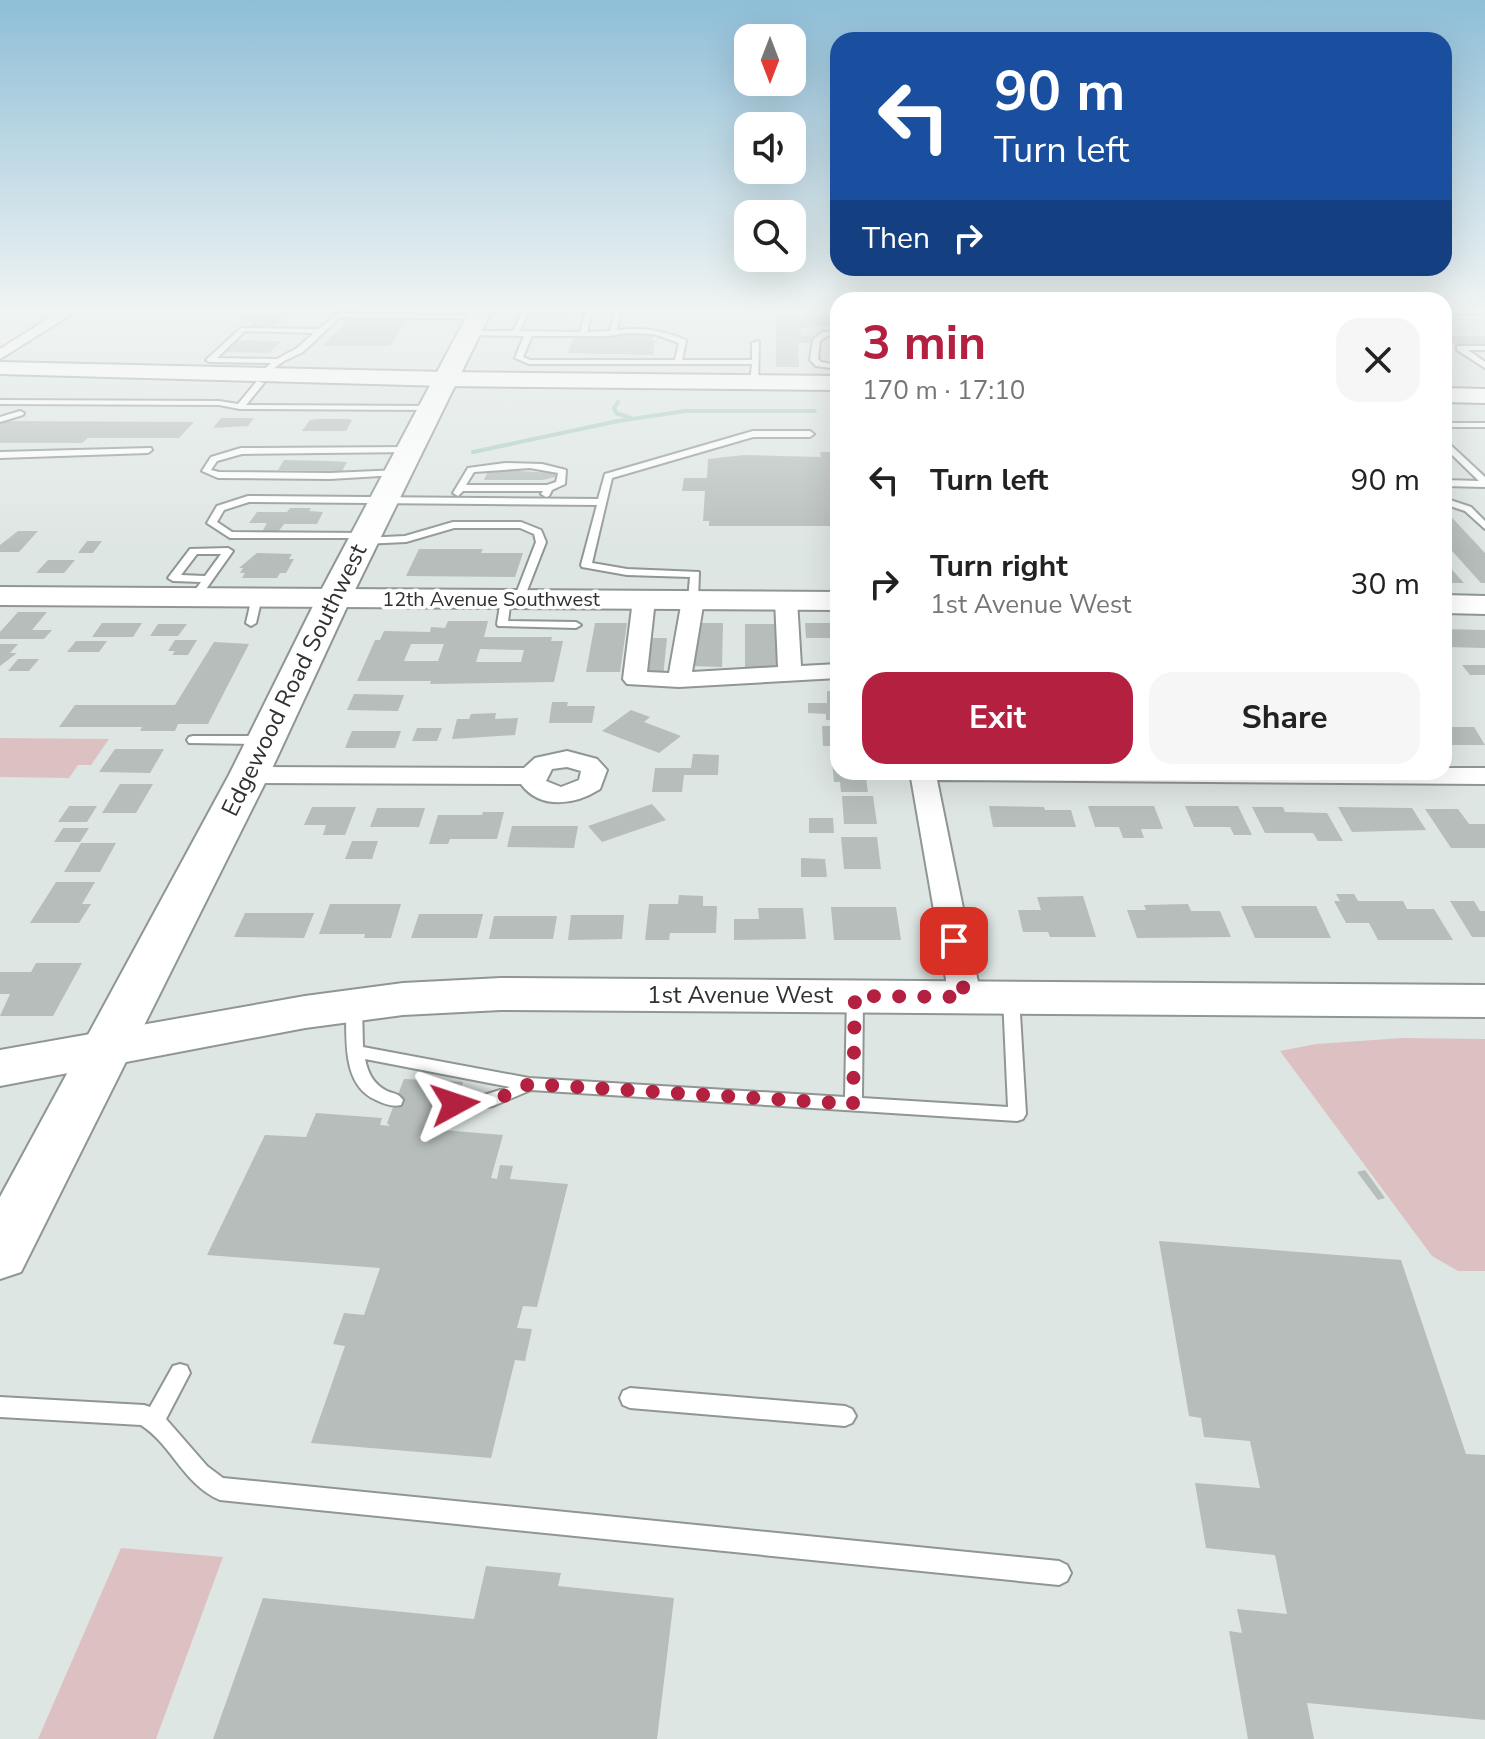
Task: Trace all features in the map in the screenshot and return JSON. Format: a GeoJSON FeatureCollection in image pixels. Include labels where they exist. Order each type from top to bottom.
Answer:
{"type":"FeatureCollection","features":[{"type":"Feature","properties":{"kind":"main road","name":"Edgewood Road Southwest"},"geometry":{"type":"LineString","coordinates":[[0,1254],[257,758],[438,391]]}},
{"type":"Feature","properties":{"kind":"main road"},"geometry":{"type":"LineString","coordinates":[[1452,395],[1485,396]]}},
{"type":"Feature","properties":{"kind":"main road","name":"12th Avenue Southwest"},"geometry":{"type":"LineString","coordinates":[[0,596],[202,588],[254,610],[334,598],[830,601]]}},
{"type":"Feature","properties":{"kind":"main road"},"geometry":{"type":"LineString","coordinates":[[1452,604],[1485,605]]}},
{"type":"Feature","properties":{"kind":"main road","name":"1st Avenue West"},"geometry":{"type":"LineString","coordinates":[[0,1068],[305,1012],[403,999],[501,994],[1485,1001]]}},
{"type":"Feature","properties":{"kind":"street"},"geometry":{"type":"LineString","coordinates":[[644,600],[635,679],[679,680],[830,672]]}},
{"type":"Feature","properties":{"kind":"street"},"geometry":{"type":"LineString","coordinates":[[679,680],[693,600]]}},
{"type":"Feature","properties":{"kind":"street"},"geometry":{"type":"LineString","coordinates":[[786,600],[790,674]]}},
{"type":"Feature","properties":{"kind":"street"},"geometry":{"type":"LineString","coordinates":[[257,758],[532,776]]}},
{"type":"Feature","properties":{"kind":"street"},"geometry":{"type":"LineString","coordinates":[[1452,776],[1485,776]]}},
{"type":"Feature","properties":{"kind":"street"},"geometry":{"type":"LineString","coordinates":[[924,780],[965,997]]}},
{"type":"Feature","properties":{"kind":"lane"},"geometry":{"type":"LineString","coordinates":[[240,407],[253,391]]}},
{"type":"Feature","properties":{"kind":"lane"},"geometry":{"type":"LineString","coordinates":[[0,402],[219,403],[240,407],[436,391]]}},
{"type":"Feature","properties":{"kind":"lane"},"geometry":{"type":"LineString","coordinates":[[0,413],[14,402]]}},
{"type":"Feature","properties":{"kind":"lane"},"geometry":{"type":"LineString","coordinates":[[0,420],[20,413]]}},
{"type":"Feature","properties":{"kind":"lane"},"geometry":{"type":"LineString","coordinates":[[1452,425],[1485,425]]}},
{"type":"Feature","properties":{"kind":"lane"},"geometry":{"type":"LineString","coordinates":[[693,600],[695,574],[627,572],[586,565],[608,476],[753,434],[810,434]]}},
{"type":"Feature","properties":{"kind":"lane"},"geometry":{"type":"LineString","coordinates":[[0,455],[148,450]]}},
{"type":"Feature","properties":{"kind":"lane"},"geometry":{"type":"LineString","coordinates":[[1452,450],[1485,483]]}},
{"type":"Feature","properties":{"kind":"lane"},"geometry":{"type":"LineString","coordinates":[[241,451],[403,461],[314,476],[218,475],[206,471],[214,459],[241,451]]}},
{"type":"Feature","properties":{"kind":"lane"},"geometry":{"type":"LineString","coordinates":[[454,501],[460,488],[471,470],[487,467],[552,468],[563,472],[560,484],[548,488],[460,488]]}},
{"type":"Feature","properties":{"kind":"lane"},"geometry":{"type":"LineString","coordinates":[[1452,483],[1485,483]]}},
{"type":"Feature","properties":{"kind":"lane"},"geometry":{"type":"LineString","coordinates":[[543,502],[548,488]]}},
{"type":"Feature","properties":{"kind":"lane"},"geometry":{"type":"LineString","coordinates":[[576,625],[502,624],[541,542],[538,532],[521,525],[453,525],[406,539],[230,535],[212,523],[220,508],[248,499],[602,502]]}},
{"type":"Feature","properties":{"kind":"lane"},"geometry":{"type":"LineString","coordinates":[[1452,504],[1468,509],[1485,526]]}},
{"type":"Feature","properties":{"kind":"lane"},"geometry":{"type":"LineString","coordinates":[[194,551],[228,551],[202,588],[173,578],[194,551]]}},
{"type":"Feature","properties":{"kind":"lane"},"geometry":{"type":"LineString","coordinates":[[193,740],[257,758]]}},
{"type":"Feature","properties":{"kind":"lane"},"geometry":{"type":"LineString","coordinates":[[853,1104],[855,996]]}},
{"type":"Feature","properties":{"kind":"lane"},"geometry":{"type":"LineString","coordinates":[[355,1051],[529,1084],[1017,1114],[1011,997]]}},
{"type":"Feature","properties":{"kind":"lane"},"geometry":{"type":"LineString","coordinates":[[354,1006],[359,1073],[370,1089],[382,1098],[395,1100]]}},
{"type":"Feature","properties":{"kind":"lane"},"geometry":{"type":"LineString","coordinates":[[455,1104],[485,1103],[511,1095],[529,1084]]}},
{"type":"Feature","properties":{"kind":"lane"},"geometry":{"type":"LineString","coordinates":[[154,1421],[180,1373]]}},
{"type":"Feature","properties":{"kind":"lane"},"geometry":{"type":"LineString","coordinates":[[630,1398],[845,1416]]}},
{"type":"Feature","properties":{"kind":"lane"},"geometry":{"type":"LineString","coordinates":[[0,1407],[144,1415],[160,1423],[206,1482],[220,1489],[1059,1573]]}},
{"type":"Feature","properties":{"kind":"shaded area"},"geometry":{"type":"Polygon","coordinates":[[[0,738],[109,739],[91,765],[78,765],[69,778],[0,777],[0,738]]]}},
{"type":"Feature","properties":{"kind":"shaded area"},"geometry":{"type":"Polygon","coordinates":[[[1403,1038],[1485,1039],[1485,1271],[1458,1271],[1432,1256],[1280,1051],[1316,1044],[1403,1038]]]}},
{"type":"Feature","properties":{"kind":"shaded area"},"geometry":{"type":"Polygon","coordinates":[[[121,1548],[223,1557],[156,1739],[38,1739],[121,1548]]]}},
{"type":"Feature","properties":{"kind":"building"},"geometry":{"type":"Polygon","coordinates":[[[221,418],[254,418],[248,426],[213,428],[221,418]]]}},
{"type":"Feature","properties":{"kind":"building"},"geometry":{"type":"Polygon","coordinates":[[[310,420],[352,420],[346,431],[302,431],[310,420]]]}},
{"type":"Feature","properties":{"kind":"building"},"geometry":{"type":"Polygon","coordinates":[[[4,421],[194,422],[179,438],[88,438],[82,443],[0,443],[0,424],[4,421]]]}},
{"type":"Feature","properties":{"kind":"building"},"geometry":{"type":"Polygon","coordinates":[[[820,452],[830,452],[830,526],[709,526],[709,521],[703,521],[705,491],[682,491],[684,478],[707,478],[708,459],[744,455],[821,457],[820,452]]]}},
{"type":"Feature","properties":{"kind":"building"},"geometry":{"type":"Polygon","coordinates":[[[284,460],[347,462],[342,471],[278,470],[284,460]]]}},
{"type":"Feature","properties":{"kind":"building"},"geometry":{"type":"Polygon","coordinates":[[[512,468],[556,473],[555,477],[543,480],[484,480],[488,471],[512,468]]]}},
{"type":"Feature","properties":{"kind":"building"},"geometry":{"type":"Polygon","coordinates":[[[290,508],[311,508],[309,511],[323,512],[317,524],[284,524],[278,532],[262,532],[267,523],[249,523],[257,512],[287,512],[290,508]]]}},
{"type":"Feature","properties":{"kind":"building"},"geometry":{"type":"Polygon","coordinates":[[[1452,518],[1485,553],[1485,583],[1481,583],[1452,551],[1452,518]]]}},
{"type":"Feature","properties":{"kind":"building"},"geometry":{"type":"Polygon","coordinates":[[[18,531],[38,531],[19,552],[0,552],[0,545],[18,531]]]}},
{"type":"Feature","properties":{"kind":"building"},"geometry":{"type":"Polygon","coordinates":[[[87,541],[102,541],[93,553],[78,553],[87,541]]]}},
{"type":"Feature","properties":{"kind":"building"},"geometry":{"type":"Polygon","coordinates":[[[419,549],[483,549],[481,553],[523,553],[515,577],[406,576],[419,549]]]}},
{"type":"Feature","properties":{"kind":"building"},"geometry":{"type":"Polygon","coordinates":[[[257,553],[292,554],[289,559],[294,559],[286,573],[280,573],[277,578],[242,578],[245,573],[240,573],[243,568],[239,568],[257,553]]]}},
{"type":"Feature","properties":{"kind":"building"},"geometry":{"type":"Polygon","coordinates":[[[48,560],[75,560],[64,573],[36,573],[48,560]]]}},
{"type":"Feature","properties":{"kind":"building"},"geometry":{"type":"Polygon","coordinates":[[[1452,570],[1464,583],[1452,583],[1452,570]]]}},
{"type":"Feature","properties":{"kind":"building"},"geometry":{"type":"Polygon","coordinates":[[[18,612],[47,612],[32,630],[52,630],[44,639],[0,639],[0,632],[18,612]]]}},
{"type":"Feature","properties":{"kind":"building"},"geometry":{"type":"Polygon","coordinates":[[[448,621],[488,621],[484,637],[552,637],[551,641],[563,641],[554,682],[430,684],[431,681],[357,681],[375,640],[380,640],[384,631],[430,632],[431,627],[445,628],[448,621]],[[411,644],[404,661],[438,661],[444,644],[411,644]],[[480,649],[476,662],[521,662],[524,650],[480,649]]]}},
{"type":"Feature","properties":{"kind":"building"},"geometry":{"type":"Polygon","coordinates":[[[102,623],[142,623],[133,637],[92,637],[102,623]]]}},
{"type":"Feature","properties":{"kind":"building"},"geometry":{"type":"Polygon","coordinates":[[[595,623],[627,623],[620,672],[586,672],[595,623]]]}},
{"type":"Feature","properties":{"kind":"building"},"geometry":{"type":"Polygon","coordinates":[[[693,623],[723,623],[722,667],[690,666],[693,623]]]}},
{"type":"Feature","properties":{"kind":"building"},"geometry":{"type":"Polygon","coordinates":[[[805,623],[830,623],[830,638],[806,638],[805,623]]]}},
{"type":"Feature","properties":{"kind":"building"},"geometry":{"type":"Polygon","coordinates":[[[158,624],[187,624],[178,636],[150,636],[158,624]]]}},
{"type":"Feature","properties":{"kind":"building"},"geometry":{"type":"Polygon","coordinates":[[[745,624],[776,624],[777,667],[745,667],[745,624]]]}},
{"type":"Feature","properties":{"kind":"building"},"geometry":{"type":"Polygon","coordinates":[[[1452,629],[1485,630],[1485,648],[1452,647],[1452,629]]]}},
{"type":"Feature","properties":{"kind":"building"},"geometry":{"type":"Polygon","coordinates":[[[649,638],[667,638],[663,677],[644,677],[649,638]]]}},
{"type":"Feature","properties":{"kind":"building"},"geometry":{"type":"Polygon","coordinates":[[[175,640],[197,640],[188,655],[172,655],[175,651],[168,651],[175,640]]]}},
{"type":"Feature","properties":{"kind":"building"},"geometry":{"type":"Polygon","coordinates":[[[76,641],[107,641],[99,652],[67,652],[76,641]]]}},
{"type":"Feature","properties":{"kind":"building"},"geometry":{"type":"Polygon","coordinates":[[[214,642],[249,644],[208,724],[178,724],[175,731],[140,731],[142,727],[59,727],[75,705],[175,705],[214,642]]]}},
{"type":"Feature","properties":{"kind":"building"},"geometry":{"type":"Polygon","coordinates":[[[0,644],[18,644],[10,653],[17,653],[0,666],[0,644]]]}},
{"type":"Feature","properties":{"kind":"building"},"geometry":{"type":"Polygon","coordinates":[[[18,659],[39,659],[29,671],[8,671],[18,659]]]}},
{"type":"Feature","properties":{"kind":"building"},"geometry":{"type":"Polygon","coordinates":[[[1462,665],[1485,665],[1485,675],[1470,675],[1462,665]]]}},
{"type":"Feature","properties":{"kind":"building"},"geometry":{"type":"Polygon","coordinates":[[[827,691],[830,691],[830,720],[826,720],[826,714],[808,713],[808,703],[827,703],[827,691]]]}},
{"type":"Feature","properties":{"kind":"building"},"geometry":{"type":"Polygon","coordinates":[[[354,694],[404,695],[398,711],[347,710],[354,694]]]}},
{"type":"Feature","properties":{"kind":"building"},"geometry":{"type":"Polygon","coordinates":[[[552,702],[568,702],[567,706],[595,706],[592,723],[549,723],[552,702]]]}},
{"type":"Feature","properties":{"kind":"building"},"geometry":{"type":"Polygon","coordinates":[[[631,710],[650,717],[644,722],[681,736],[659,753],[602,731],[631,710]]]}},
{"type":"Feature","properties":{"kind":"building"},"geometry":{"type":"Polygon","coordinates":[[[496,713],[495,719],[518,718],[515,735],[452,739],[457,719],[469,719],[471,714],[496,713]]]}},
{"type":"Feature","properties":{"kind":"building"},"geometry":{"type":"Polygon","coordinates":[[[822,726],[830,726],[830,746],[823,746],[822,726]]]}},
{"type":"Feature","properties":{"kind":"building"},"geometry":{"type":"Polygon","coordinates":[[[1452,727],[1474,727],[1485,745],[1452,745],[1452,727]]]}},
{"type":"Feature","properties":{"kind":"building"},"geometry":{"type":"Polygon","coordinates":[[[417,728],[442,728],[437,741],[412,741],[417,728]]]}},
{"type":"Feature","properties":{"kind":"building"},"geometry":{"type":"Polygon","coordinates":[[[352,731],[401,731],[395,748],[345,748],[352,731]]]}},
{"type":"Feature","properties":{"kind":"building"},"geometry":{"type":"Polygon","coordinates":[[[115,749],[164,749],[150,773],[99,772],[115,749]]]}},
{"type":"Feature","properties":{"kind":"building"},"geometry":{"type":"Polygon","coordinates":[[[693,754],[719,755],[718,775],[684,775],[682,792],[652,792],[655,768],[691,768],[693,754]]]}},
{"type":"Feature","properties":{"kind":"building"},"geometry":{"type":"Polygon","coordinates":[[[866,780],[868,792],[841,792],[840,782],[834,782],[866,780]]]}},
{"type":"Feature","properties":{"kind":"building"},"geometry":{"type":"Polygon","coordinates":[[[120,784],[153,784],[136,813],[102,813],[120,784]]]}},
{"type":"Feature","properties":{"kind":"building"},"geometry":{"type":"Polygon","coordinates":[[[842,796],[873,796],[877,824],[844,824],[842,796]]]}},
{"type":"Feature","properties":{"kind":"building"},"geometry":{"type":"Polygon","coordinates":[[[652,804],[666,820],[602,842],[588,826],[652,804]]]}},
{"type":"Feature","properties":{"kind":"building"},"geometry":{"type":"Polygon","coordinates":[[[69,806],[97,806],[87,822],[58,822],[69,806]]]}},
{"type":"Feature","properties":{"kind":"building"},"geometry":{"type":"Polygon","coordinates":[[[989,806],[1071,810],[1076,827],[993,827],[989,806]]]}},
{"type":"Feature","properties":{"kind":"building"},"geometry":{"type":"Polygon","coordinates":[[[1088,806],[1154,806],[1163,829],[1141,829],[1144,838],[1123,838],[1119,827],[1095,827],[1088,806]]]}},
{"type":"Feature","properties":{"kind":"building"},"geometry":{"type":"Polygon","coordinates":[[[1185,806],[1238,806],[1252,835],[1234,835],[1230,827],[1194,827],[1185,806]]]}},
{"type":"Feature","properties":{"kind":"building"},"geometry":{"type":"Polygon","coordinates":[[[312,807],[356,807],[345,835],[323,835],[326,825],[304,825],[312,807]]]}},
{"type":"Feature","properties":{"kind":"building"},"geometry":{"type":"Polygon","coordinates":[[[1252,807],[1283,807],[1285,812],[1327,813],[1343,841],[1318,841],[1313,833],[1265,833],[1252,807]]]}},
{"type":"Feature","properties":{"kind":"building"},"geometry":{"type":"Polygon","coordinates":[[[1338,807],[1412,808],[1426,830],[1352,832],[1338,807]]]}},
{"type":"Feature","properties":{"kind":"building"},"geometry":{"type":"Polygon","coordinates":[[[377,808],[425,808],[419,827],[370,827],[377,808]]]}},
{"type":"Feature","properties":{"kind":"building"},"geometry":{"type":"Polygon","coordinates":[[[1425,809],[1458,809],[1469,824],[1485,824],[1485,848],[1451,848],[1425,809]]]}},
{"type":"Feature","properties":{"kind":"building"},"geometry":{"type":"Polygon","coordinates":[[[483,812],[504,812],[497,839],[450,839],[448,844],[429,844],[438,815],[482,815],[483,812]]]}},
{"type":"Feature","properties":{"kind":"building"},"geometry":{"type":"Polygon","coordinates":[[[809,818],[833,818],[834,833],[809,833],[809,818]]]}},
{"type":"Feature","properties":{"kind":"building"},"geometry":{"type":"Polygon","coordinates":[[[512,826],[578,826],[574,848],[507,847],[512,826]]]}},
{"type":"Feature","properties":{"kind":"building"},"geometry":{"type":"Polygon","coordinates":[[[63,828],[89,828],[80,842],[54,842],[63,828]]]}},
{"type":"Feature","properties":{"kind":"building"},"geometry":{"type":"Polygon","coordinates":[[[841,837],[877,837],[881,869],[844,869],[841,837]]]}},
{"type":"Feature","properties":{"kind":"building"},"geometry":{"type":"Polygon","coordinates":[[[352,841],[378,841],[372,859],[345,859],[352,841]]]}},
{"type":"Feature","properties":{"kind":"building"},"geometry":{"type":"Polygon","coordinates":[[[81,843],[116,843],[100,872],[64,872],[81,843]]]}},
{"type":"Feature","properties":{"kind":"building"},"geometry":{"type":"Polygon","coordinates":[[[801,858],[825,859],[827,877],[801,877],[801,858]]]}},
{"type":"Feature","properties":{"kind":"building"},"geometry":{"type":"Polygon","coordinates":[[[56,882],[95,882],[82,904],[91,904],[79,923],[30,923],[56,882]]]}},
{"type":"Feature","properties":{"kind":"building"},"geometry":{"type":"Polygon","coordinates":[[[1336,894],[1354,894],[1358,901],[1403,901],[1407,909],[1434,909],[1453,940],[1378,940],[1369,923],[1346,923],[1334,901],[1340,901],[1336,894]]]}},
{"type":"Feature","properties":{"kind":"building"},"geometry":{"type":"Polygon","coordinates":[[[679,895],[703,896],[703,906],[717,906],[716,933],[670,933],[669,940],[645,940],[649,904],[678,904],[679,895]]]}},
{"type":"Feature","properties":{"kind":"building"},"geometry":{"type":"Polygon","coordinates":[[[1083,896],[1096,937],[1050,937],[1048,932],[1023,932],[1018,910],[1041,910],[1037,897],[1083,896]]]}},
{"type":"Feature","properties":{"kind":"building"},"geometry":{"type":"Polygon","coordinates":[[[1450,901],[1474,901],[1480,911],[1485,911],[1485,937],[1472,937],[1450,901]]]}},
{"type":"Feature","properties":{"kind":"building"},"geometry":{"type":"Polygon","coordinates":[[[330,904],[401,904],[391,938],[364,938],[365,934],[319,934],[330,904]]]}},
{"type":"Feature","properties":{"kind":"building"},"geometry":{"type":"Polygon","coordinates":[[[1188,904],[1191,911],[1220,911],[1231,937],[1137,938],[1127,910],[1146,910],[1144,905],[1188,904]]]}},
{"type":"Feature","properties":{"kind":"building"},"geometry":{"type":"Polygon","coordinates":[[[1241,906],[1316,906],[1331,938],[1255,938],[1241,906]]]}},
{"type":"Feature","properties":{"kind":"building"},"geometry":{"type":"Polygon","coordinates":[[[831,907],[896,907],[901,940],[834,940],[831,907]]]}},
{"type":"Feature","properties":{"kind":"building"},"geometry":{"type":"Polygon","coordinates":[[[758,908],[803,908],[806,939],[734,940],[734,919],[759,919],[758,908]]]}},
{"type":"Feature","properties":{"kind":"building"},"geometry":{"type":"Polygon","coordinates":[[[245,913],[314,913],[304,938],[234,937],[245,913]]]}},
{"type":"Feature","properties":{"kind":"building"},"geometry":{"type":"Polygon","coordinates":[[[419,914],[483,914],[477,938],[411,938],[419,914]]]}},
{"type":"Feature","properties":{"kind":"building"},"geometry":{"type":"Polygon","coordinates":[[[571,915],[624,915],[622,939],[568,940],[571,915]]]}},
{"type":"Feature","properties":{"kind":"building"},"geometry":{"type":"Polygon","coordinates":[[[494,916],[557,916],[553,939],[489,939],[494,916]]]}},
{"type":"Feature","properties":{"kind":"building"},"geometry":{"type":"Polygon","coordinates":[[[36,963],[82,963],[53,1016],[0,1016],[10,994],[0,994],[0,972],[31,972],[36,963]]]}},
{"type":"Feature","properties":{"kind":"building"},"geometry":{"type":"Polygon","coordinates":[[[404,1079],[463,1082],[447,1128],[442,1130],[503,1135],[491,1178],[497,1179],[500,1165],[513,1166],[510,1179],[568,1184],[537,1307],[523,1306],[517,1328],[532,1329],[525,1361],[515,1360],[491,1458],[311,1443],[345,1346],[333,1344],[344,1313],[364,1315],[380,1268],[207,1255],[265,1135],[306,1137],[316,1113],[382,1118],[380,1125],[390,1126],[387,1123],[404,1079]]]}},
{"type":"Feature","properties":{"kind":"building"},"geometry":{"type":"Polygon","coordinates":[[[1365,1170],[1385,1198],[1378,1200],[1357,1172],[1365,1170]]]}},
{"type":"Feature","properties":{"kind":"building"},"geometry":{"type":"Polygon","coordinates":[[[1159,1241],[1401,1260],[1466,1454],[1485,1455],[1485,1720],[1307,1703],[1314,1739],[1248,1739],[1229,1631],[1242,1633],[1237,1609],[1287,1614],[1275,1555],[1206,1548],[1195,1483],[1260,1488],[1250,1441],[1204,1437],[1201,1418],[1189,1416],[1159,1241]]]}},
{"type":"Feature","properties":{"kind":"building"},"geometry":{"type":"Polygon","coordinates":[[[486,1566],[561,1573],[558,1586],[674,1598],[657,1739],[213,1739],[263,1598],[474,1619],[486,1566]]]}},
{"type":"Feature","properties":{"kind":"waterway"},"geometry":{"type":"LineString","coordinates":[[618,402],[614,408],[616,413],[631,418]]}},
{"type":"Feature","properties":{"kind":"waterway"},"geometry":{"type":"LineString","coordinates":[[473,452],[618,421],[685,411],[815,411]]}},
{"type":"Feature","properties":{"kind":"route"},"geometry":{"type":"LineString","coordinates":[[455,1104],[485,1103],[511,1095],[529,1084],[853,1104],[855,996],[965,997],[954,941]]}}]}
